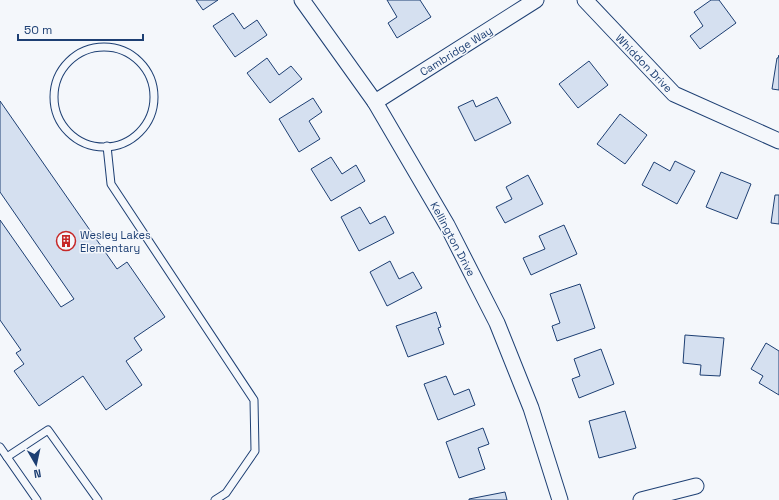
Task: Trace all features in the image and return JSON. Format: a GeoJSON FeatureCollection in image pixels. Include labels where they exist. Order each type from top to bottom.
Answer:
{"type":"FeatureCollection","features":[{"type":"Feature","properties":{"kind":"street","name":"Kellington Drive"},"geometry":{"type":"LineString","coordinates":[[302,0],[375,102],[447,225],[497,323],[530,408],[560,500]]}},
{"type":"Feature","properties":{"kind":"street","name":"Cambridge Way"},"geometry":{"type":"LineString","coordinates":[[375,102],[536,0]]}},
{"type":"Feature","properties":{"kind":"street","name":"Whiddon Drive"},"geometry":{"type":"LineString","coordinates":[[585,0],[674,94],[779,141]]}},
{"type":"Feature","properties":{"kind":"street"},"geometry":{"type":"LineString","coordinates":[[641,500],[696,486]]}},
{"type":"Feature","properties":{"kind":"lane"},"geometry":{"type":"LineString","coordinates":[[101,47],[118,49],[133,56],[145,68],[152,83],[154,100],[150,117],[141,131],[128,141],[113,146],[107,146],[96,147],[81,142],[68,132],[58,119],[54,104],[54,88],[56,82],[60,72],[70,59],[85,50],[101,47]]}},
{"type":"Feature","properties":{"kind":"lane"},"geometry":{"type":"LineString","coordinates":[[107,146],[111,184],[254,400],[255,451],[226,493],[215,500]]}},
{"type":"Feature","properties":{"kind":"lane"},"geometry":{"type":"LineString","coordinates":[[7,457],[48,430],[98,500]]}},
{"type":"Feature","properties":{"kind":"lane"},"geometry":{"type":"LineString","coordinates":[[0,447],[37,500]]}},
{"type":"Feature","properties":{"kind":"building"},"geometry":{"type":"Polygon","coordinates":[[[196,0],[218,0],[203,10],[196,0]]]}},
{"type":"Feature","properties":{"kind":"building"},"geometry":{"type":"Polygon","coordinates":[[[387,0],[420,0],[431,17],[397,38],[388,23],[397,17],[387,0]]]}},
{"type":"Feature","properties":{"kind":"building"},"geometry":{"type":"Polygon","coordinates":[[[711,0],[719,0],[736,23],[700,49],[690,36],[703,26],[694,12],[711,0]]]}},
{"type":"Feature","properties":{"kind":"building"},"geometry":{"type":"Polygon","coordinates":[[[233,13],[244,29],[257,20],[267,35],[235,57],[213,26],[233,13]]]}},
{"type":"Feature","properties":{"kind":"building"},"geometry":{"type":"Polygon","coordinates":[[[779,55],[779,90],[772,89],[777,58],[779,55]]]}},
{"type":"Feature","properties":{"kind":"building"},"geometry":{"type":"Polygon","coordinates":[[[267,58],[279,75],[291,66],[302,79],[270,103],[247,73],[267,58]]]}},
{"type":"Feature","properties":{"kind":"building"},"geometry":{"type":"Polygon","coordinates":[[[589,61],[608,85],[578,108],[559,84],[589,61]]]}},
{"type":"Feature","properties":{"kind":"building"},"geometry":{"type":"Polygon","coordinates":[[[497,97],[511,123],[475,141],[458,107],[473,100],[476,107],[497,97]]]}},
{"type":"Feature","properties":{"kind":"building"},"geometry":{"type":"Polygon","coordinates":[[[313,98],[322,112],[309,121],[320,139],[299,152],[279,119],[313,98]]]}},
{"type":"Feature","properties":{"kind":"building","name":"Wesley Lakes Elementary"},"geometry":{"type":"Polygon","coordinates":[[[0,101],[117,269],[127,262],[165,317],[134,338],[142,350],[126,361],[142,385],[106,410],[83,376],[39,406],[14,371],[24,364],[16,353],[21,350],[0,320],[0,220],[61,307],[74,299],[0,192],[0,101]]]}},
{"type":"Feature","properties":{"kind":"building"},"geometry":{"type":"Polygon","coordinates":[[[620,114],[647,135],[625,164],[597,144],[620,114]]]}},
{"type":"Feature","properties":{"kind":"building"},"geometry":{"type":"Polygon","coordinates":[[[331,157],[342,174],[356,165],[365,181],[331,201],[311,169],[331,157]]]}},
{"type":"Feature","properties":{"kind":"building"},"geometry":{"type":"Polygon","coordinates":[[[675,161],[695,171],[677,204],[642,185],[654,162],[670,171],[675,161]]]}},
{"type":"Feature","properties":{"kind":"building"},"geometry":{"type":"Polygon","coordinates":[[[721,172],[751,184],[737,219],[706,207],[721,172]]]}},
{"type":"Feature","properties":{"kind":"building"},"geometry":{"type":"Polygon","coordinates":[[[528,175],[543,204],[505,223],[496,207],[512,199],[506,187],[528,175]]]}},
{"type":"Feature","properties":{"kind":"building"},"geometry":{"type":"Polygon","coordinates":[[[775,195],[779,195],[779,224],[771,223],[775,195]]]}},
{"type":"Feature","properties":{"kind":"building"},"geometry":{"type":"Polygon","coordinates":[[[360,207],[370,224],[385,216],[394,233],[359,251],[341,217],[360,207]]]}},
{"type":"Feature","properties":{"kind":"building"},"geometry":{"type":"Polygon","coordinates":[[[564,225],[577,254],[531,275],[523,258],[545,249],[539,236],[564,225]]]}},
{"type":"Feature","properties":{"kind":"building"},"geometry":{"type":"Polygon","coordinates":[[[390,261],[399,279],[413,272],[422,288],[387,306],[370,272],[390,261]]]}},
{"type":"Feature","properties":{"kind":"building"},"geometry":{"type":"Polygon","coordinates":[[[580,284],[595,328],[557,341],[552,326],[560,323],[550,294],[580,284]]]}},
{"type":"Feature","properties":{"kind":"building"},"geometry":{"type":"Polygon","coordinates":[[[436,312],[441,327],[438,328],[444,344],[408,357],[396,326],[436,312]]]}},
{"type":"Feature","properties":{"kind":"building"},"geometry":{"type":"Polygon","coordinates":[[[685,335],[724,338],[720,376],[700,375],[701,365],[683,363],[685,335]]]}},
{"type":"Feature","properties":{"kind":"building"},"geometry":{"type":"Polygon","coordinates":[[[766,343],[779,351],[779,395],[759,383],[763,376],[751,369],[766,343]]]}},
{"type":"Feature","properties":{"kind":"building"},"geometry":{"type":"Polygon","coordinates":[[[601,349],[614,384],[579,398],[572,379],[580,376],[574,359],[601,349]]]}},
{"type":"Feature","properties":{"kind":"building"},"geometry":{"type":"Polygon","coordinates":[[[446,376],[454,395],[469,389],[475,405],[438,420],[424,384],[446,376]]]}},
{"type":"Feature","properties":{"kind":"building"},"geometry":{"type":"Polygon","coordinates":[[[625,411],[636,448],[599,458],[589,421],[625,411]]]}},
{"type":"Feature","properties":{"kind":"building"},"geometry":{"type":"Polygon","coordinates":[[[483,428],[489,444],[478,448],[485,469],[459,478],[446,442],[483,428]]]}},
{"type":"Feature","properties":{"kind":"building"},"geometry":{"type":"Polygon","coordinates":[[[505,492],[507,500],[469,500],[469,499],[505,492]]]}},
{"type":"Feature","properties":{"kind":"place","name":"Wesley Lakes Elementary"},"geometry":{"type":"Point","coordinates":[66,241]}}]}
